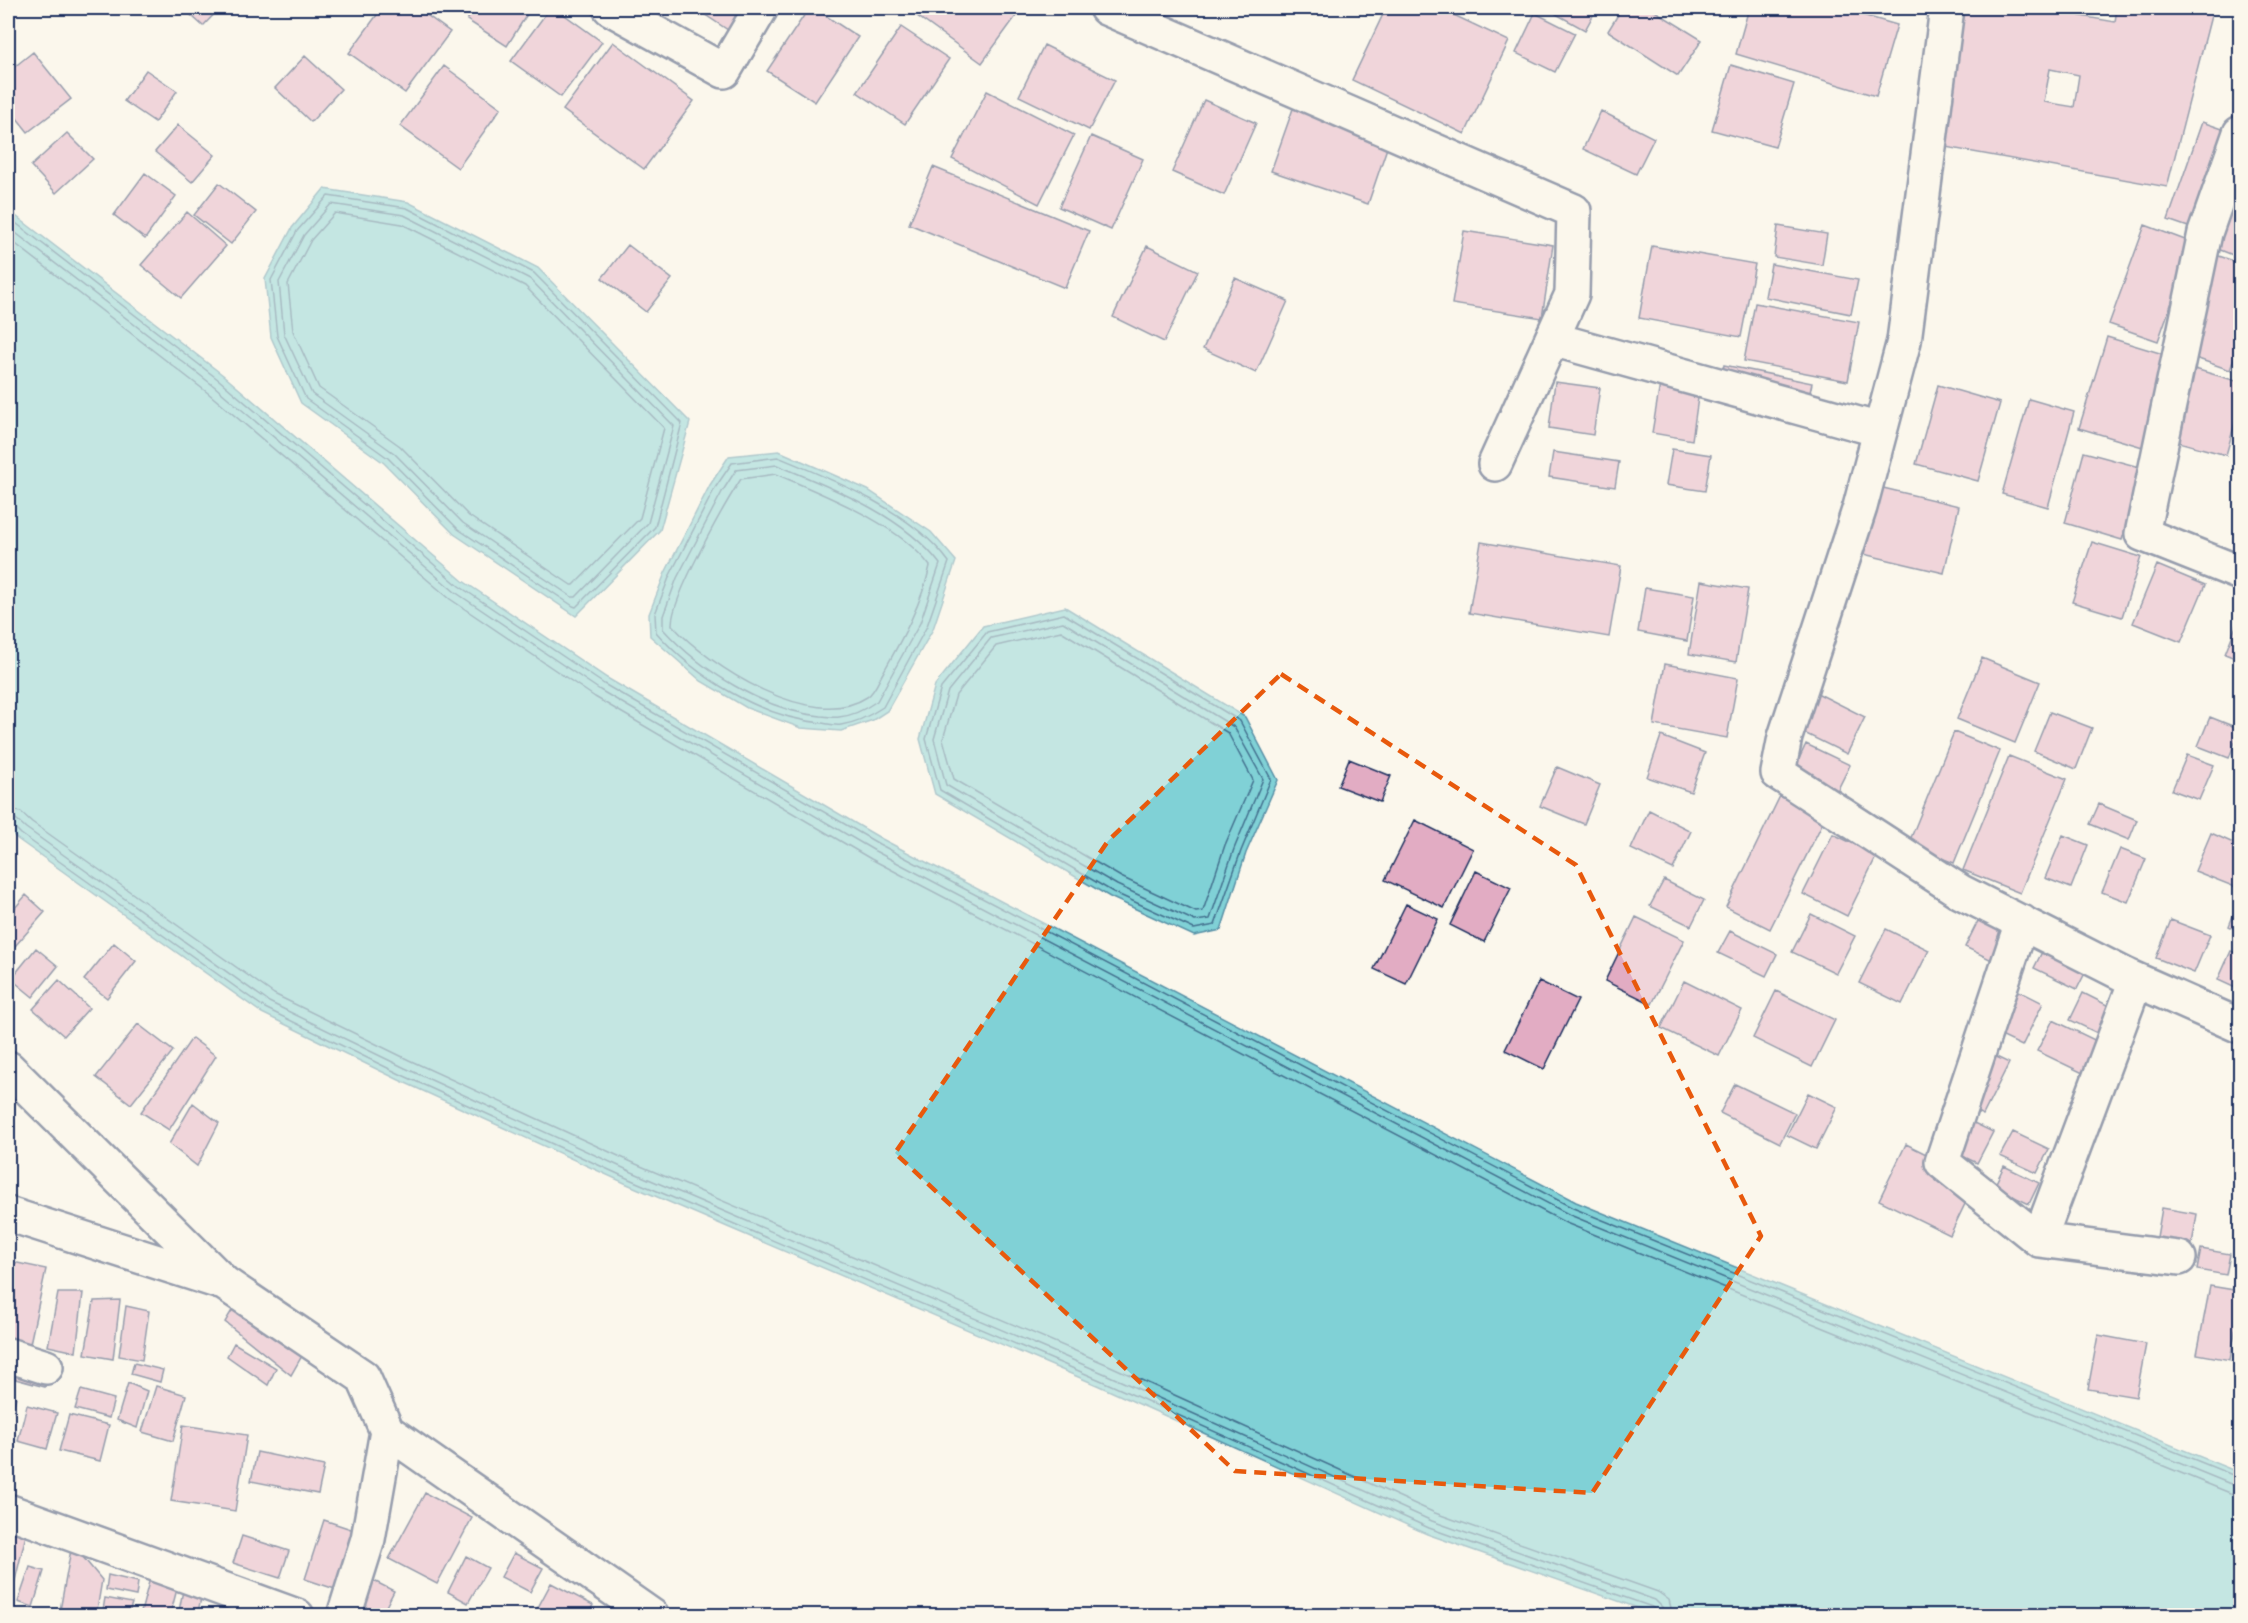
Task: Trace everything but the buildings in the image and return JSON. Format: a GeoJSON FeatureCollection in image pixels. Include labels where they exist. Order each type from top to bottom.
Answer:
{"type":"FeatureCollection","features":[{"type":"Feature","properties":{"kind":"street"},"geometry":{"type":"LineString","coordinates":[[610,8],[724,71],[761,8]]}},
{"type":"Feature","properties":{"kind":"street"},"geometry":{"type":"LineString","coordinates":[[1106,8],[1574,211],[1572,294],[1495,464]]}},
{"type":"Feature","properties":{"kind":"street"},"geometry":{"type":"LineString","coordinates":[[1947,8],[1904,341],[1860,507],[1785,738],[1778,773],[1961,892],[2136,980],[2241,1026]]}},
{"type":"Feature","properties":{"kind":"street"},"geometry":{"type":"LineString","coordinates":[[2241,133],[2205,233],[2142,534],[2241,573]]}},
{"type":"Feature","properties":{"kind":"street"},"geometry":{"type":"LineString","coordinates":[[1552,339],[1880,430]]}},
{"type":"Feature","properties":{"kind":"street"},"geometry":{"type":"LineString","coordinates":[[2022,922],[1942,1162],[2039,1240],[2179,1258]]}},
{"type":"Feature","properties":{"kind":"street"},"geometry":{"type":"LineString","coordinates":[[2039,1240],[2136,980]]}},
{"type":"Feature","properties":{"kind":"street"},"geometry":{"type":"LineString","coordinates":[[8,1068],[224,1283],[363,1377],[387,1431],[652,1616]]}},
{"type":"Feature","properties":{"kind":"street"},"geometry":{"type":"LineString","coordinates":[[8,1214],[224,1283]]}},
{"type":"Feature","properties":{"kind":"street"},"geometry":{"type":"LineString","coordinates":[[8,1355],[46,1367]]}},
{"type":"Feature","properties":{"kind":"street"},"geometry":{"type":"LineString","coordinates":[[344,1616],[368,1539],[387,1431]]}},
{"type":"Feature","properties":{"kind":"street"},"geometry":{"type":"LineString","coordinates":[[8,1511],[297,1616]]}},
{"type":"Feature","properties":{"kind":"highlighted area"},"geometry":{"type":"Polygon","coordinates":[[[1281,674],[1576,865],[1761,1236],[1592,1493],[1235,1471],[895,1153],[1108,841],[1281,674]]]}},
{"type":"Feature","properties":{"kind":"water"},"geometry":{"type":"Polygon","coordinates":[[[324,189],[408,202],[538,268],[690,422],[660,530],[576,616],[454,534],[384,463],[301,403],[271,337],[265,279],[292,228],[324,189]]]}},
{"type":"Feature","properties":{"kind":"water"},"geometry":{"type":"Polygon","coordinates":[[[8,210],[223,375],[463,581],[607,678],[882,839],[1576,1202],[2240,1473],[2240,1615],[1658,1615],[1427,1534],[1097,1385],[627,1184],[399,1080],[262,1013],[16,838],[8,829],[8,210]]]}},
{"type":"Feature","properties":{"kind":"water"},"geometry":{"type":"Polygon","coordinates":[[[779,451],[868,490],[931,532],[956,561],[933,629],[887,711],[873,720],[841,731],[801,728],[747,708],[701,681],[650,636],[649,614],[665,573],[710,485],[729,456],[779,451]]]}},
{"type":"Feature","properties":{"kind":"water"},"geometry":{"type":"Polygon","coordinates":[[[1065,607],[1245,717],[1278,780],[1246,853],[1221,930],[1194,936],[1110,897],[935,794],[920,739],[935,685],[983,626],[1065,607]]]}}]}
